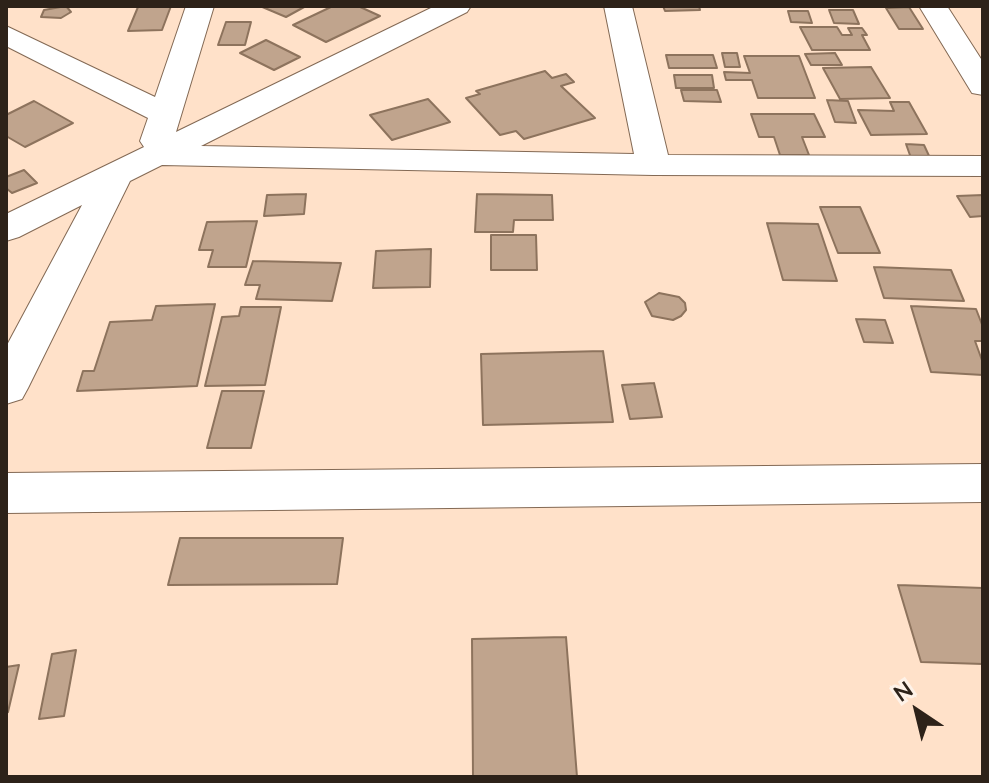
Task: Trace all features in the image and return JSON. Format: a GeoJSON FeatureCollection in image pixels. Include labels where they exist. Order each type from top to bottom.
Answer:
{"type":"FeatureCollection","features":[{"type":"Feature","properties":{"kind":"street"},"geometry":{"type":"LineString","coordinates":[[153,155],[200,6]]}},
{"type":"Feature","properties":{"kind":"street"},"geometry":{"type":"LineString","coordinates":[[6,229],[457,6]]}},
{"type":"Feature","properties":{"kind":"street"},"geometry":{"type":"LineString","coordinates":[[618,6],[653,165]]}},
{"type":"Feature","properties":{"kind":"street"},"geometry":{"type":"LineString","coordinates":[[933,6],[983,86]]}},
{"type":"Feature","properties":{"kind":"street"},"geometry":{"type":"LineString","coordinates":[[6,35],[165,114]]}},
{"type":"Feature","properties":{"kind":"street"},"geometry":{"type":"LineString","coordinates":[[153,155],[653,165],[983,166]]}},
{"type":"Feature","properties":{"kind":"street"},"geometry":{"type":"LineString","coordinates":[[6,388],[117,173]]}},
{"type":"Feature","properties":{"kind":"street"},"geometry":{"type":"LineString","coordinates":[[6,493],[983,483]]}},
{"type":"Feature","properties":{"kind":"building"},"geometry":{"type":"Polygon","coordinates":[[[66,6],[71,12],[61,18],[41,17],[44,10],[66,6]]]}},
{"type":"Feature","properties":{"kind":"building"},"geometry":{"type":"Polygon","coordinates":[[[171,6],[162,30],[128,31],[138,7],[171,6]]]}},
{"type":"Feature","properties":{"kind":"building"},"geometry":{"type":"Polygon","coordinates":[[[260,6],[306,6],[286,17],[260,6]]]}},
{"type":"Feature","properties":{"kind":"building"},"geometry":{"type":"Polygon","coordinates":[[[333,6],[358,6],[380,16],[326,42],[293,25],[333,6]]]}},
{"type":"Feature","properties":{"kind":"building"},"geometry":{"type":"Polygon","coordinates":[[[663,6],[699,6],[700,10],[665,11],[663,6]]]}},
{"type":"Feature","properties":{"kind":"building"},"geometry":{"type":"Polygon","coordinates":[[[909,7],[923,29],[899,29],[886,8],[909,7]]]}},
{"type":"Feature","properties":{"kind":"building"},"geometry":{"type":"Polygon","coordinates":[[[829,10],[853,10],[859,24],[834,23],[829,10]]]}},
{"type":"Feature","properties":{"kind":"building"},"geometry":{"type":"Polygon","coordinates":[[[788,11],[808,11],[812,23],[791,22],[788,11]]]}},
{"type":"Feature","properties":{"kind":"building"},"geometry":{"type":"Polygon","coordinates":[[[226,22],[251,22],[245,45],[218,45],[226,22]]]}},
{"type":"Feature","properties":{"kind":"building"},"geometry":{"type":"Polygon","coordinates":[[[800,27],[837,27],[842,35],[852,35],[848,28],[862,28],[870,50],[812,50],[800,27]]]}},
{"type":"Feature","properties":{"kind":"building"},"geometry":{"type":"Polygon","coordinates":[[[266,40],[300,57],[274,70],[240,53],[266,40]]]}},
{"type":"Feature","properties":{"kind":"building"},"geometry":{"type":"Polygon","coordinates":[[[722,53],[737,53],[740,67],[725,67],[722,53]]]}},
{"type":"Feature","properties":{"kind":"building"},"geometry":{"type":"Polygon","coordinates":[[[835,53],[842,65],[811,65],[805,54],[835,53]]]}},
{"type":"Feature","properties":{"kind":"building"},"geometry":{"type":"Polygon","coordinates":[[[666,55],[713,55],[717,68],[669,68],[666,55]]]}},
{"type":"Feature","properties":{"kind":"building"},"geometry":{"type":"Polygon","coordinates":[[[744,56],[799,56],[815,98],[758,98],[752,80],[726,80],[724,72],[750,73],[744,56]]]}},
{"type":"Feature","properties":{"kind":"building"},"geometry":{"type":"Polygon","coordinates":[[[871,67],[890,98],[840,99],[823,68],[871,67]]]}},
{"type":"Feature","properties":{"kind":"building"},"geometry":{"type":"Polygon","coordinates":[[[545,71],[552,78],[566,74],[574,82],[561,86],[595,118],[524,139],[516,131],[500,135],[466,98],[480,94],[476,91],[545,71]]]}},
{"type":"Feature","properties":{"kind":"building"},"geometry":{"type":"Polygon","coordinates":[[[674,75],[712,75],[714,88],[676,88],[674,75]]]}},
{"type":"Feature","properties":{"kind":"building"},"geometry":{"type":"Polygon","coordinates":[[[681,90],[717,90],[721,102],[684,101],[681,90]]]}},
{"type":"Feature","properties":{"kind":"building"},"geometry":{"type":"Polygon","coordinates":[[[428,99],[450,122],[392,140],[370,115],[428,99]]]}},
{"type":"Feature","properties":{"kind":"building"},"geometry":{"type":"Polygon","coordinates":[[[827,100],[848,101],[856,123],[835,122],[827,100]]]}},
{"type":"Feature","properties":{"kind":"building"},"geometry":{"type":"Polygon","coordinates":[[[34,101],[73,123],[25,147],[6,136],[6,115],[34,101]]]}},
{"type":"Feature","properties":{"kind":"building"},"geometry":{"type":"Polygon","coordinates":[[[890,102],[909,102],[927,134],[871,135],[858,110],[894,111],[890,102]]]}},
{"type":"Feature","properties":{"kind":"building"},"geometry":{"type":"Polygon","coordinates":[[[751,114],[814,114],[825,137],[802,137],[809,155],[780,155],[774,137],[759,137],[751,114]]]}},
{"type":"Feature","properties":{"kind":"building"},"geometry":{"type":"Polygon","coordinates":[[[906,144],[924,145],[930,158],[911,158],[906,144]]]}},
{"type":"Feature","properties":{"kind":"building"},"geometry":{"type":"Polygon","coordinates":[[[24,170],[37,183],[12,193],[6,188],[6,177],[24,170]]]}},
{"type":"Feature","properties":{"kind":"building"},"geometry":{"type":"Polygon","coordinates":[[[306,194],[304,214],[264,216],[267,195],[306,194]]]}},
{"type":"Feature","properties":{"kind":"building"},"geometry":{"type":"Polygon","coordinates":[[[477,194],[552,195],[553,220],[514,220],[513,232],[475,232],[477,194]]]}},
{"type":"Feature","properties":{"kind":"building"},"geometry":{"type":"Polygon","coordinates":[[[983,195],[983,216],[970,217],[957,196],[983,195]]]}},
{"type":"Feature","properties":{"kind":"building"},"geometry":{"type":"Polygon","coordinates":[[[820,207],[860,207],[880,253],[838,253],[820,207]]]}},
{"type":"Feature","properties":{"kind":"building"},"geometry":{"type":"Polygon","coordinates":[[[257,221],[246,267],[208,267],[213,250],[199,250],[207,222],[257,221]]]}},
{"type":"Feature","properties":{"kind":"building"},"geometry":{"type":"Polygon","coordinates":[[[767,223],[818,224],[837,281],[783,280],[767,223]]]}},
{"type":"Feature","properties":{"kind":"building"},"geometry":{"type":"Polygon","coordinates":[[[491,235],[536,235],[537,270],[491,270],[491,235]]]}},
{"type":"Feature","properties":{"kind":"building"},"geometry":{"type":"Polygon","coordinates":[[[431,249],[430,287],[373,288],[376,251],[431,249]]]}},
{"type":"Feature","properties":{"kind":"building"},"geometry":{"type":"Polygon","coordinates":[[[253,261],[341,263],[332,301],[256,299],[260,285],[245,285],[253,261]]]}},
{"type":"Feature","properties":{"kind":"building"},"geometry":{"type":"Polygon","coordinates":[[[874,267],[951,270],[964,301],[884,298],[874,267]]]}},
{"type":"Feature","properties":{"kind":"building"},"geometry":{"type":"Polygon","coordinates":[[[659,293],[679,297],[685,303],[686,310],[673,320],[652,316],[645,302],[659,293]]]}},
{"type":"Feature","properties":{"kind":"building"},"geometry":{"type":"Polygon","coordinates":[[[215,304],[197,386],[77,391],[83,371],[94,371],[110,322],[152,320],[156,306],[215,304]]]}},
{"type":"Feature","properties":{"kind":"building"},"geometry":{"type":"Polygon","coordinates":[[[911,306],[976,309],[983,327],[983,341],[975,341],[983,363],[983,375],[931,372],[911,306]]]}},
{"type":"Feature","properties":{"kind":"building"},"geometry":{"type":"Polygon","coordinates":[[[241,307],[281,307],[265,385],[205,386],[222,317],[239,316],[241,307]]]}},
{"type":"Feature","properties":{"kind":"building"},"geometry":{"type":"Polygon","coordinates":[[[856,319],[885,320],[893,343],[864,342],[856,319]]]}},
{"type":"Feature","properties":{"kind":"building"},"geometry":{"type":"Polygon","coordinates":[[[603,351],[613,422],[483,425],[481,354],[603,351]]]}},
{"type":"Feature","properties":{"kind":"building"},"geometry":{"type":"Polygon","coordinates":[[[654,383],[662,417],[630,419],[622,385],[654,383]]]}},
{"type":"Feature","properties":{"kind":"building"},"geometry":{"type":"Polygon","coordinates":[[[222,391],[264,391],[251,448],[207,448],[222,391]]]}},
{"type":"Feature","properties":{"kind":"building"},"geometry":{"type":"Polygon","coordinates":[[[180,538],[343,538],[337,584],[168,585],[180,538]]]}},
{"type":"Feature","properties":{"kind":"building"},"geometry":{"type":"Polygon","coordinates":[[[898,585],[983,588],[983,664],[921,662],[898,585]]]}},
{"type":"Feature","properties":{"kind":"building"},"geometry":{"type":"Polygon","coordinates":[[[566,637],[577,777],[473,777],[472,639],[566,637]]]}},
{"type":"Feature","properties":{"kind":"building"},"geometry":{"type":"Polygon","coordinates":[[[76,650],[64,716],[39,719],[52,654],[76,650]]]}},
{"type":"Feature","properties":{"kind":"building"},"geometry":{"type":"Polygon","coordinates":[[[19,665],[8,712],[6,713],[6,667],[19,665]]]}}]}
